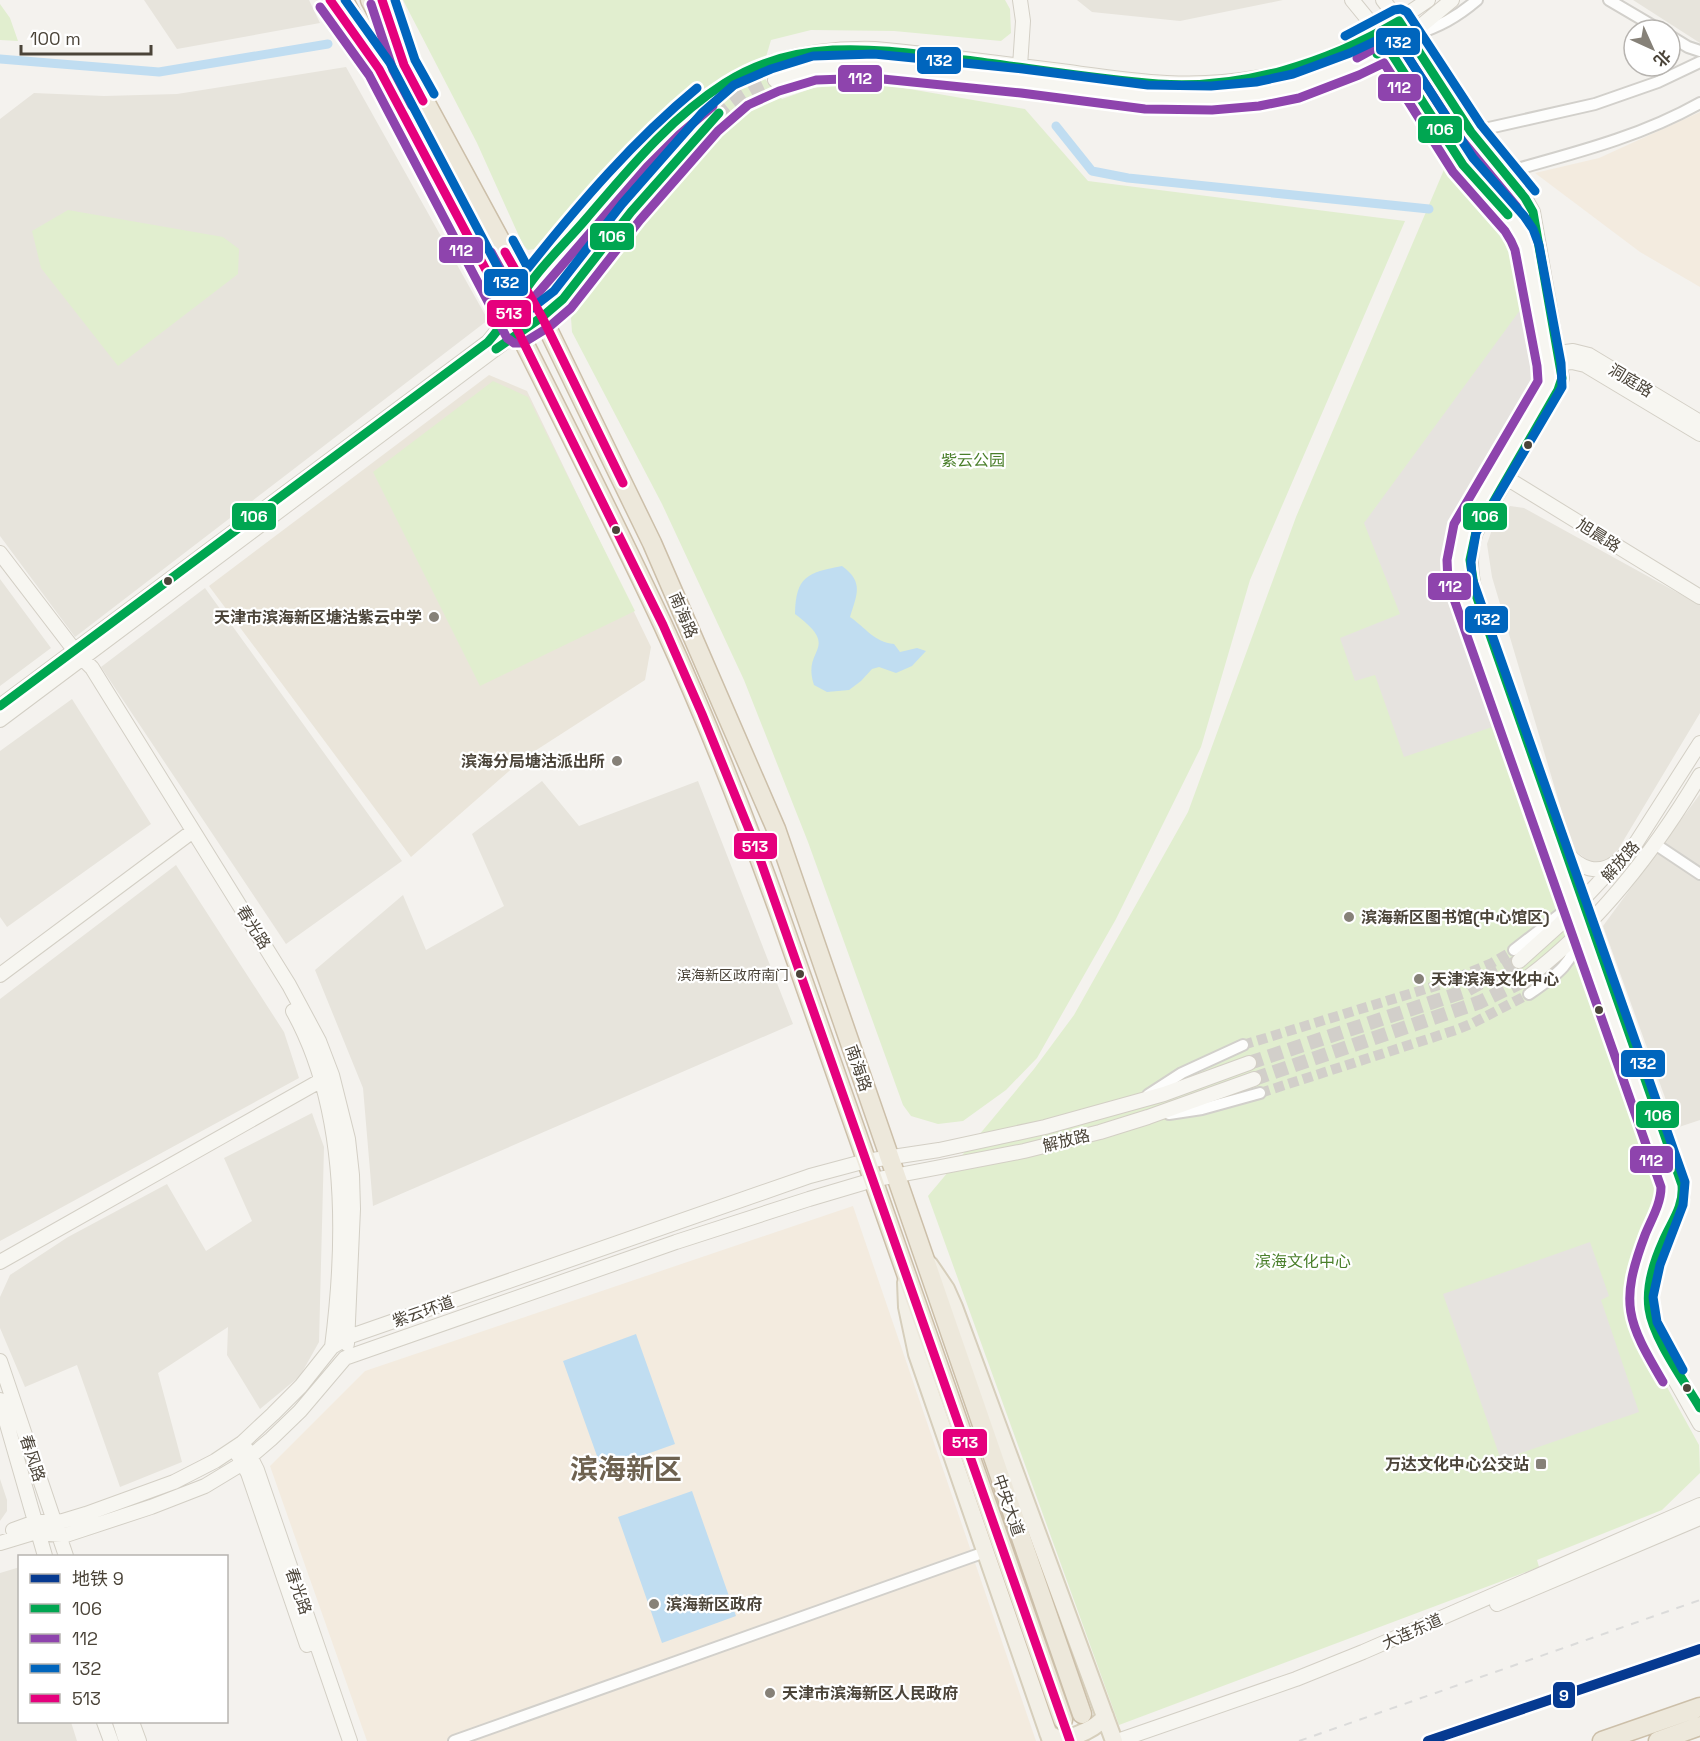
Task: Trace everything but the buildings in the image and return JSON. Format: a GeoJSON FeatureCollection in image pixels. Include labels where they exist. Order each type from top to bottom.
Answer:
{"type":"FeatureCollection","features":[{"type":"Feature","properties":{"kind":"highway","name":"南海路"},"geometry":{"type":"LineString","coordinates":[[344,0],[510,315],[614,521],[663,625],[754,842],[905,1269]]}},
{"type":"Feature","properties":{"kind":"highway","name":"南海路"},"geometry":{"type":"LineString","coordinates":[[370,0],[542,317],[652,543],[776,829],[927,1261]]}},
{"type":"Feature","properties":{"kind":"highway","name":"中央大道"},"geometry":{"type":"LineString","coordinates":[[927,1261],[1082,1714]]}},
{"type":"Feature","properties":{"kind":"highway","name":"中央大道"},"geometry":{"type":"LineString","coordinates":[[905,1269],[1063,1720]]}},
{"type":"Feature","properties":{"kind":"highway"},"geometry":{"type":"LineString","coordinates":[[1602,1741],[1700,1707]]}},
{"type":"Feature","properties":{"kind":"highway"},"geometry":{"type":"LineString","coordinates":[[1658,1741],[1700,1726]]}},
{"type":"Feature","properties":{"kind":"main road"},"geometry":{"type":"LineString","coordinates":[[330,0],[379,69]]}},
{"type":"Feature","properties":{"kind":"main road"},"geometry":{"type":"LineString","coordinates":[[382,0],[404,65]]}},
{"type":"Feature","properties":{"kind":"main road"},"geometry":{"type":"LineString","coordinates":[[927,1261],[946,1289],[954,1307],[1115,1741]]}},
{"type":"Feature","properties":{"kind":"main road"},"geometry":{"type":"LineString","coordinates":[[905,1269],[907,1307],[918,1354],[1049,1737],[1061,1739],[1097,1726],[1105,1716]]}},
{"type":"Feature","properties":{"kind":"street"},"geometry":{"type":"LineString","coordinates":[[1020,0],[1023,21],[1020,66]]}},
{"type":"Feature","properties":{"kind":"street"},"geometry":{"type":"LineString","coordinates":[[1352,0],[1379,33],[1463,165],[1522,235],[1527,247],[1553,359]]}},
{"type":"Feature","properties":{"kind":"street"},"geometry":{"type":"LineString","coordinates":[[1383,0],[1410,35],[1471,132],[1525,198],[1533,212],[1553,359],[1549,388],[1473,540],[1470,560],[1473,583],[1564,849],[1579,905]]}},
{"type":"Feature","properties":{"kind":"street"},"geometry":{"type":"LineString","coordinates":[[1400,21],[1413,0]]}},
{"type":"Feature","properties":{"kind":"street"},"geometry":{"type":"LineString","coordinates":[[772,62],[814,52],[858,49],[918,53],[1160,84],[1222,83],[1295,69],[1356,45],[1400,21],[1428,0]]}},
{"type":"Feature","properties":{"kind":"street"},"geometry":{"type":"LineString","coordinates":[[775,80],[814,68],[873,66],[1168,99],[1258,94],[1296,86],[1337,72],[1388,48],[1410,35],[1452,0]]}},
{"type":"Feature","properties":{"kind":"street"},"geometry":{"type":"LineString","coordinates":[[1410,35],[1443,25],[1477,0]]}},
{"type":"Feature","properties":{"kind":"street"},"geometry":{"type":"LineString","coordinates":[[1610,0],[1640,18]]}},
{"type":"Feature","properties":{"kind":"street"},"geometry":{"type":"LineString","coordinates":[[1682,43],[1700,51]]}},
{"type":"Feature","properties":{"kind":"street"},"geometry":{"type":"LineString","coordinates":[[1471,132],[1595,104],[1658,82],[1700,62]]}},
{"type":"Feature","properties":{"kind":"street"},"geometry":{"type":"LineString","coordinates":[[1503,173],[1608,144],[1666,121],[1700,103]]}},
{"type":"Feature","properties":{"kind":"street"},"geometry":{"type":"LineString","coordinates":[[0,720],[75,657],[488,342],[510,315],[545,264],[571,236]]}},
{"type":"Feature","properties":{"kind":"street"},"geometry":{"type":"LineString","coordinates":[[0,706],[75,657],[518,332],[542,317],[563,299],[594,260]]}},
{"type":"Feature","properties":{"kind":"street","name":"洞庭路"},"geometry":{"type":"LineString","coordinates":[[1553,359],[1573,351],[1589,355],[1700,422]]}},
{"type":"Feature","properties":{"kind":"street"},"geometry":{"type":"LineString","coordinates":[[1553,359],[1585,365],[1700,434]]}},
{"type":"Feature","properties":{"kind":"street"},"geometry":{"type":"LineString","coordinates":[[1503,476],[1465,529],[1460,552],[1460,580],[1587,924],[1673,1185],[1673,1198],[1650,1257],[1641,1303],[1649,1334],[1700,1408]]}},
{"type":"Feature","properties":{"kind":"street","name":"旭晨路"},"geometry":{"type":"LineString","coordinates":[[1503,476],[1700,597]]}},
{"type":"Feature","properties":{"kind":"street","name":"春光路"},"geometry":{"type":"LineString","coordinates":[[0,553],[75,657]]}},
{"type":"Feature","properties":{"kind":"street","name":"春光路"},"geometry":{"type":"LineString","coordinates":[[0,564],[75,657],[92,668],[190,833],[289,985],[319,1041],[340,1181],[337,1312],[332,1347]]}},
{"type":"Feature","properties":{"kind":"street","name":"解放路"},"geometry":{"type":"LineString","coordinates":[[1516,956],[1544,940],[1636,843],[1700,743]]}},
{"type":"Feature","properties":{"kind":"street","name":"解放路"},"geometry":{"type":"LineString","coordinates":[[1526,987],[1629,877],[1655,843],[1700,775]]}},
{"type":"Feature","properties":{"kind":"street"},"geometry":{"type":"LineString","coordinates":[[0,975],[190,833]]}},
{"type":"Feature","properties":{"kind":"street"},"geometry":{"type":"LineString","coordinates":[[1655,843],[1700,874]]}},
{"type":"Feature","properties":{"kind":"street"},"geometry":{"type":"LineString","coordinates":[[1564,849],[1578,864],[1594,870],[1610,867],[1624,856]]}},
{"type":"Feature","properties":{"kind":"street"},"geometry":{"type":"LineString","coordinates":[[1140,1100],[1182,1073],[1243,1045]]}},
{"type":"Feature","properties":{"kind":"street","name":"解放路"},"geometry":{"type":"LineString","coordinates":[[890,1156],[992,1140],[1183,1088],[1248,1063]]}},
{"type":"Feature","properties":{"kind":"street"},"geometry":{"type":"LineString","coordinates":[[0,1253],[325,1074]]}},
{"type":"Feature","properties":{"kind":"street"},"geometry":{"type":"LineString","coordinates":[[0,1262],[325,1074]]}},
{"type":"Feature","properties":{"kind":"street","name":"春光路"},"geometry":{"type":"LineString","coordinates":[[325,1074],[345,1122],[352,1175],[353,1209],[348,1337],[345,1358]]}},
{"type":"Feature","properties":{"kind":"street","name":"解放路"},"geometry":{"type":"LineString","coordinates":[[873,1180],[1024,1151],[1148,1118],[1254,1079]]}},
{"type":"Feature","properties":{"kind":"street"},"geometry":{"type":"LineString","coordinates":[[1148,1118],[1202,1109],[1260,1093]]}},
{"type":"Feature","properties":{"kind":"street","name":"紫云环道"},"geometry":{"type":"LineString","coordinates":[[6,1537],[86,1514],[174,1482],[238,1446],[301,1386],[332,1347],[348,1337],[810,1176],[890,1156]]}},
{"type":"Feature","properties":{"kind":"street","name":"紫云环道"},"geometry":{"type":"LineString","coordinates":[[37,1527],[59,1536],[79,1532],[205,1486],[247,1460],[300,1412],[345,1358],[676,1242],[809,1198],[873,1180]]}},
{"type":"Feature","properties":{"kind":"street","name":"春风路"},"geometry":{"type":"LineString","coordinates":[[0,1360],[65,1555]]}},
{"type":"Feature","properties":{"kind":"street"},"geometry":{"type":"LineString","coordinates":[[1678,1376],[1700,1424]]}},
{"type":"Feature","properties":{"kind":"street","name":"春风路"},"geometry":{"type":"LineString","coordinates":[[0,1400],[44,1555]]}},
{"type":"Feature","properties":{"kind":"street","name":"春光路"},"geometry":{"type":"LineString","coordinates":[[238,1446],[247,1460],[350,1741]]}},
{"type":"Feature","properties":{"kind":"street","name":"春光路"},"geometry":{"type":"LineString","coordinates":[[247,1460],[248,1473],[340,1741]]}},
{"type":"Feature","properties":{"kind":"street"},"geometry":{"type":"LineString","coordinates":[[6,1537],[27,1518],[30,1502]]}},
{"type":"Feature","properties":{"kind":"street","name":"大连东道"},"geometry":{"type":"LineString","coordinates":[[1115,1741],[1296,1679],[1363,1652],[1700,1505]]}},
{"type":"Feature","properties":{"kind":"street","name":"大连东道"},"geometry":{"type":"LineString","coordinates":[[1140,1741],[1340,1671],[1700,1518]]}},
{"type":"Feature","properties":{"kind":"street"},"geometry":{"type":"LineString","coordinates":[[6,1537],[33,1542],[44,1555]]}},
{"type":"Feature","properties":{"kind":"street"},"geometry":{"type":"LineString","coordinates":[[454,1741],[985,1552]]}},
{"type":"Feature","properties":{"kind":"street"},"geometry":{"type":"LineString","coordinates":[[94,1723],[101,1741]]}},
{"type":"Feature","properties":{"kind":"street"},"geometry":{"type":"LineString","coordinates":[[104,1723],[111,1741]]}},
{"type":"Feature","properties":{"kind":"street"},"geometry":{"type":"LineString","coordinates":[[120,1723],[126,1741]]}},
{"type":"Feature","properties":{"kind":"street"},"geometry":{"type":"LineString","coordinates":[[132,1723],[138,1741]]}},
{"type":"Feature","properties":{"kind":"shaded area"},"geometry":{"type":"Polygon","coordinates":[[[144,0],[309,0],[320,23],[177,49],[144,0]]]}},
{"type":"Feature","properties":{"kind":"shaded area"},"geometry":{"type":"Polygon","coordinates":[[[1077,0],[1283,0],[1180,21],[1092,12],[1077,0]]]}},
{"type":"Feature","properties":{"kind":"shaded area"},"geometry":{"type":"Polygon","coordinates":[[[1633,0],[1700,0],[1700,43],[1682,31],[1682,18],[1661,18],[1633,0]]]}},
{"type":"Feature","properties":{"kind":"shaded area"},"geometry":{"type":"Polygon","coordinates":[[[346,67],[488,320],[75,637],[0,536],[0,119],[34,93],[104,96],[177,94],[346,67]]]}},
{"type":"Feature","properties":{"kind":"shaded area"},"geometry":{"type":"Polygon","coordinates":[[[1700,112],[1700,287],[1640,252],[1535,173],[1599,158],[1700,112]]]}},
{"type":"Feature","properties":{"kind":"shaded area"},"geometry":{"type":"Polygon","coordinates":[[[1526,302],[1543,380],[1471,499],[1450,543],[1448,567],[1450,582],[1498,725],[1404,757],[1375,675],[1355,681],[1340,638],[1400,614],[1364,523],[1526,302]]]}},
{"type":"Feature","properties":{"kind":"shaded area","name":"天津市滨海新区塘沽紫云中学"},"geometry":{"type":"Polygon","coordinates":[[[489,375],[527,391],[651,647],[645,680],[524,758],[411,857],[209,586],[489,375]]]}},
{"type":"Feature","properties":{"kind":"shaded area"},"geometry":{"type":"Polygon","coordinates":[[[1510,506],[1524,508],[1700,605],[1700,713],[1613,858],[1601,862],[1590,862],[1573,849],[1492,577],[1487,544],[1495,521],[1510,506]]]}},
{"type":"Feature","properties":{"kind":"shaded area"},"geometry":{"type":"Polygon","coordinates":[[[0,579],[51,648],[0,686],[0,579]]]}},
{"type":"Feature","properties":{"kind":"shaded area"},"geometry":{"type":"Polygon","coordinates":[[[205,588],[402,861],[286,944],[101,667],[205,588]]]}},
{"type":"Feature","properties":{"kind":"shaded area"},"geometry":{"type":"Polygon","coordinates":[[[72,699],[151,824],[7,927],[0,917],[0,751],[72,699]]]}},
{"type":"Feature","properties":{"kind":"shaded area"},"geometry":{"type":"Polygon","coordinates":[[[542,781],[579,826],[698,781],[793,1024],[373,1206],[363,1088],[315,970],[403,895],[426,950],[504,906],[472,834],[542,781]]]}},
{"type":"Feature","properties":{"kind":"shaded area"},"geometry":{"type":"Polygon","coordinates":[[[1700,794],[1700,1120],[1676,1128],[1603,926],[1700,794]]]}},
{"type":"Feature","properties":{"kind":"shaded area"},"geometry":{"type":"Polygon","coordinates":[[[176,865],[284,1032],[299,1078],[0,1241],[0,999],[176,865]]]}},
{"type":"Feature","properties":{"kind":"shaded area"},"geometry":{"type":"Polygon","coordinates":[[[312,1113],[324,1147],[319,1342],[300,1376],[260,1409],[227,1355],[228,1327],[158,1373],[182,1462],[120,1487],[77,1365],[25,1387],[0,1328],[0,1297],[10,1275],[68,1237],[167,1184],[206,1251],[252,1221],[224,1158],[312,1113]]]}},
{"type":"Feature","properties":{"kind":"shaded area","name":"滨海新区政府"},"geometry":{"type":"Polygon","coordinates":[[[853,1206],[1036,1741],[367,1741],[270,1466],[365,1371],[853,1206]]]}},
{"type":"Feature","properties":{"kind":"shaded area"},"geometry":{"type":"Polygon","coordinates":[[[1590,1242],[1609,1296],[1601,1300],[1639,1412],[1501,1460],[1443,1294],[1590,1242]]]}},
{"type":"Feature","properties":{"kind":"shaded area"},"geometry":{"type":"Polygon","coordinates":[[[0,1479],[7,1500],[7,1511],[0,1521],[0,1479]]]}},
{"type":"Feature","properties":{"kind":"shaded area"},"geometry":{"type":"Polygon","coordinates":[[[18,1568],[18,1723],[71,1723],[77,1741],[0,1741],[0,1573],[18,1568]]]}},
{"type":"Feature","properties":{"kind":"green space","name":"紫云公园"},"geometry":{"type":"Polygon","coordinates":[[[403,0],[1005,0],[1010,9],[1011,33],[1001,41],[894,31],[811,30],[771,40],[761,74],[782,99],[813,88],[869,82],[1025,109],[1088,181],[1405,221],[1250,580],[1201,747],[1116,919],[1037,1058],[1006,1090],[963,1121],[938,1124],[911,1116],[903,1105],[808,842],[744,680],[662,504],[572,332],[571,318],[603,276],[596,257],[580,238],[572,233],[553,228],[534,249],[528,250],[523,245],[477,143],[403,0]]]}},
{"type":"Feature","properties":{"kind":"green space"},"geometry":{"type":"Polygon","coordinates":[[[0,4],[10,18],[18,41],[0,40],[0,4]]]}},
{"type":"Feature","properties":{"kind":"green space","name":"滨海文化中心"},"geometry":{"type":"Polygon","coordinates":[[[1446,165],[1504,228],[1514,245],[1543,380],[1471,499],[1450,543],[1448,567],[1452,590],[1664,1187],[1637,1266],[1629,1310],[1641,1340],[1699,1445],[1700,1473],[1662,1510],[1537,1560],[1539,1567],[1119,1725],[928,1196],[1034,1069],[1074,1015],[1188,812],[1296,517],[1446,165]]]}},
{"type":"Feature","properties":{"kind":"green space"},"geometry":{"type":"Polygon","coordinates":[[[68,210],[223,237],[239,249],[238,274],[118,366],[41,268],[32,231],[68,210]]]}},
{"type":"Feature","properties":{"kind":"green space"},"geometry":{"type":"Polygon","coordinates":[[[493,381],[528,397],[635,611],[480,686],[373,472],[493,381]]]}},
{"type":"Feature","properties":{"kind":"water"},"geometry":{"type":"Polygon","coordinates":[[[842,566],[854,577],[857,589],[850,617],[876,637],[894,644],[900,652],[917,648],[926,651],[912,666],[896,673],[879,667],[872,669],[849,690],[827,692],[814,685],[811,673],[812,663],[819,642],[809,626],[795,614],[796,601],[801,584],[806,578],[820,571],[842,566]]]}},
{"type":"Feature","properties":{"kind":"water"},"geometry":{"type":"Polygon","coordinates":[[[636,1334],[675,1444],[602,1470],[563,1361],[636,1334]]]}},
{"type":"Feature","properties":{"kind":"water"},"geometry":{"type":"Polygon","coordinates":[[[692,1491],[736,1616],[662,1643],[618,1517],[692,1491]]]}},
{"type":"Feature","properties":{"kind":"waterway"},"geometry":{"type":"LineString","coordinates":[[0,59],[159,72],[328,44]]}},
{"type":"Feature","properties":{"kind":"waterway"},"geometry":{"type":"LineString","coordinates":[[1056,126],[1092,171],[1128,178],[1429,209]]}},
{"type":"Feature","properties":{"kind":"tunnel"},"geometry":{"type":"LineString","coordinates":[[571,236],[661,134],[687,111],[714,90],[742,74],[772,62]]}},
{"type":"Feature","properties":{"kind":"tunnel"},"geometry":{"type":"LineString","coordinates":[[594,260],[682,153],[717,116],[743,96],[775,80]]}},
{"type":"Feature","properties":{"kind":"tunnel"},"geometry":{"type":"LineString","coordinates":[[1243,1045],[1442,984],[1492,963],[1514,950]]}},
{"type":"Feature","properties":{"kind":"tunnel"},"geometry":{"type":"LineString","coordinates":[[1249,1063],[1463,992],[1519,961]]}},
{"type":"Feature","properties":{"kind":"tunnel"},"geometry":{"type":"LineString","coordinates":[[1254,1079],[1480,1002],[1523,981]]}},
{"type":"Feature","properties":{"kind":"tunnel"},"geometry":{"type":"LineString","coordinates":[[1260,1093],[1456,1030],[1529,994]]}},
{"type":"Feature","properties":{"kind":"railway"},"geometry":{"type":"LineString","coordinates":[[1299,1741],[1700,1600]]}},
{"type":"Feature","properties":{"kind":"metro line","name":"9"},"geometry":{"type":"LineString","coordinates":[[1428,1741],[1700,1649]]}},
{"type":"Feature","properties":{"kind":"transit line","name":"513"},"geometry":{"type":"LineString","coordinates":[[330,0],[379,69],[510,315],[663,625],[702,714],[754,842],[1070,1741]]}},
{"type":"Feature","properties":{"kind":"transit line","name":"132"},"geometry":{"type":"LineString","coordinates":[[345,0],[390,63],[523,315],[554,291],[622,204],[702,113],[734,85],[771,69],[813,56],[874,54],[1023,69],[1148,85],[1211,86],[1256,82],[1293,74],[1350,53],[1384,37],[1391,36],[1397,40],[1473,158],[1524,216],[1533,229],[1539,245],[1561,363],[1562,387],[1476,533],[1471,562],[1472,578],[1685,1182],[1683,1205],[1660,1265],[1653,1297],[1657,1322],[1683,1370]]}},
{"type":"Feature","properties":{"kind":"transit line","name":"513"},"geometry":{"type":"LineString","coordinates":[[382,0],[404,65],[423,101]]}},
{"type":"Feature","properties":{"kind":"transit line","name":"132"},"geometry":{"type":"LineString","coordinates":[[395,0],[415,60],[434,94]]}},
{"type":"Feature","properties":{"kind":"transit line","name":"112"},"geometry":{"type":"LineString","coordinates":[[371,4],[393,70],[412,106]]}},
{"type":"Feature","properties":{"kind":"transit line","name":"112"},"geometry":{"type":"LineString","coordinates":[[320,7],[369,75],[507,338],[514,343],[523,343],[549,327],[571,308],[640,220],[718,131],[748,105],[779,91],[816,80],[873,78],[1021,93],[1145,109],[1212,110],[1259,106],[1299,98],[1384,63],[1453,172],[1505,231],[1515,250],[1538,381],[1454,524],[1447,560],[1448,582],[1661,1187],[1658,1206],[1637,1259],[1630,1296],[1631,1312],[1641,1343],[1663,1382]]}},
{"type":"Feature","properties":{"kind":"transit line","name":"132"},"geometry":{"type":"LineString","coordinates":[[1345,36],[1394,10],[1401,9],[1407,12],[1481,125],[1535,191]]}},
{"type":"Feature","properties":{"kind":"transit line","name":"106"},"geometry":{"type":"LineString","coordinates":[[0,706],[488,342],[540,270],[668,128],[705,97],[753,68],[782,58],[812,52],[872,50],[1134,82],[1190,85],[1221,83],[1253,78],[1314,61],[1399,21],[1471,132],[1525,198],[1533,212],[1562,378],[1558,390],[1476,532],[1470,560],[1475,592],[1682,1185],[1679,1207],[1654,1266],[1648,1301],[1652,1321],[1663,1347],[1700,1408]]}},
{"type":"Feature","properties":{"kind":"transit line","name":"112"},"geometry":{"type":"LineString","coordinates":[[1357,58],[1395,37],[1461,139],[1517,207]]}},
{"type":"Feature","properties":{"kind":"transit line","name":"106"},"geometry":{"type":"LineString","coordinates":[[1377,54],[1388,48],[1463,165],[1508,215]]}},
{"type":"Feature","properties":{"kind":"transit line","name":"132"},"geometry":{"type":"LineString","coordinates":[[513,240],[528,268],[567,220],[629,151],[697,88]]}},
{"type":"Feature","properties":{"kind":"transit line","name":"112"},"geometry":{"type":"LineString","coordinates":[[491,252],[516,297],[525,302],[532,300],[647,167],[713,106]]}},
{"type":"Feature","properties":{"kind":"transit line","name":"106"},"geometry":{"type":"LineString","coordinates":[[496,349],[542,317],[563,299],[631,212],[719,113]]}},
{"type":"Feature","properties":{"kind":"transit line","name":"513"},"geometry":{"type":"LineString","coordinates":[[505,252],[542,317],[623,483]]}},
{"type":"Feature","properties":{"kind":"place","name":"天津市滨海新区塘沽紫云中学"},"geometry":{"type":"Point","coordinates":[434,617]}},
{"type":"Feature","properties":{"kind":"place","name":"滨海分局塘沽派出所"},"geometry":{"type":"Point","coordinates":[617,761]}},
{"type":"Feature","properties":{"kind":"place","name":"滨海新区图书馆(中心馆区)"},"geometry":{"type":"Point","coordinates":[1349,917]}},
{"type":"Feature","properties":{"kind":"place","name":"滨海新区政府南门"},"geometry":{"type":"Point","coordinates":[800,974]}},
{"type":"Feature","properties":{"kind":"place","name":"天津滨海文化中心"},"geometry":{"type":"Point","coordinates":[1419,979]}},
{"type":"Feature","properties":{"kind":"place","name":"万达文化中心公交站"},"geometry":{"type":"Point","coordinates":[1541,1464]}},
{"type":"Feature","properties":{"kind":"place","name":"滨海新区政府"},"geometry":{"type":"Point","coordinates":[654,1604]}},
{"type":"Feature","properties":{"kind":"place","name":"天津市滨海新区人民政府"},"geometry":{"type":"Point","coordinates":[770,1693]}},
{"type":"Feature","properties":{"kind":"district","name":"滨海新区"},"geometry":{"type":"Point","coordinates":[626,1469]}}]}
